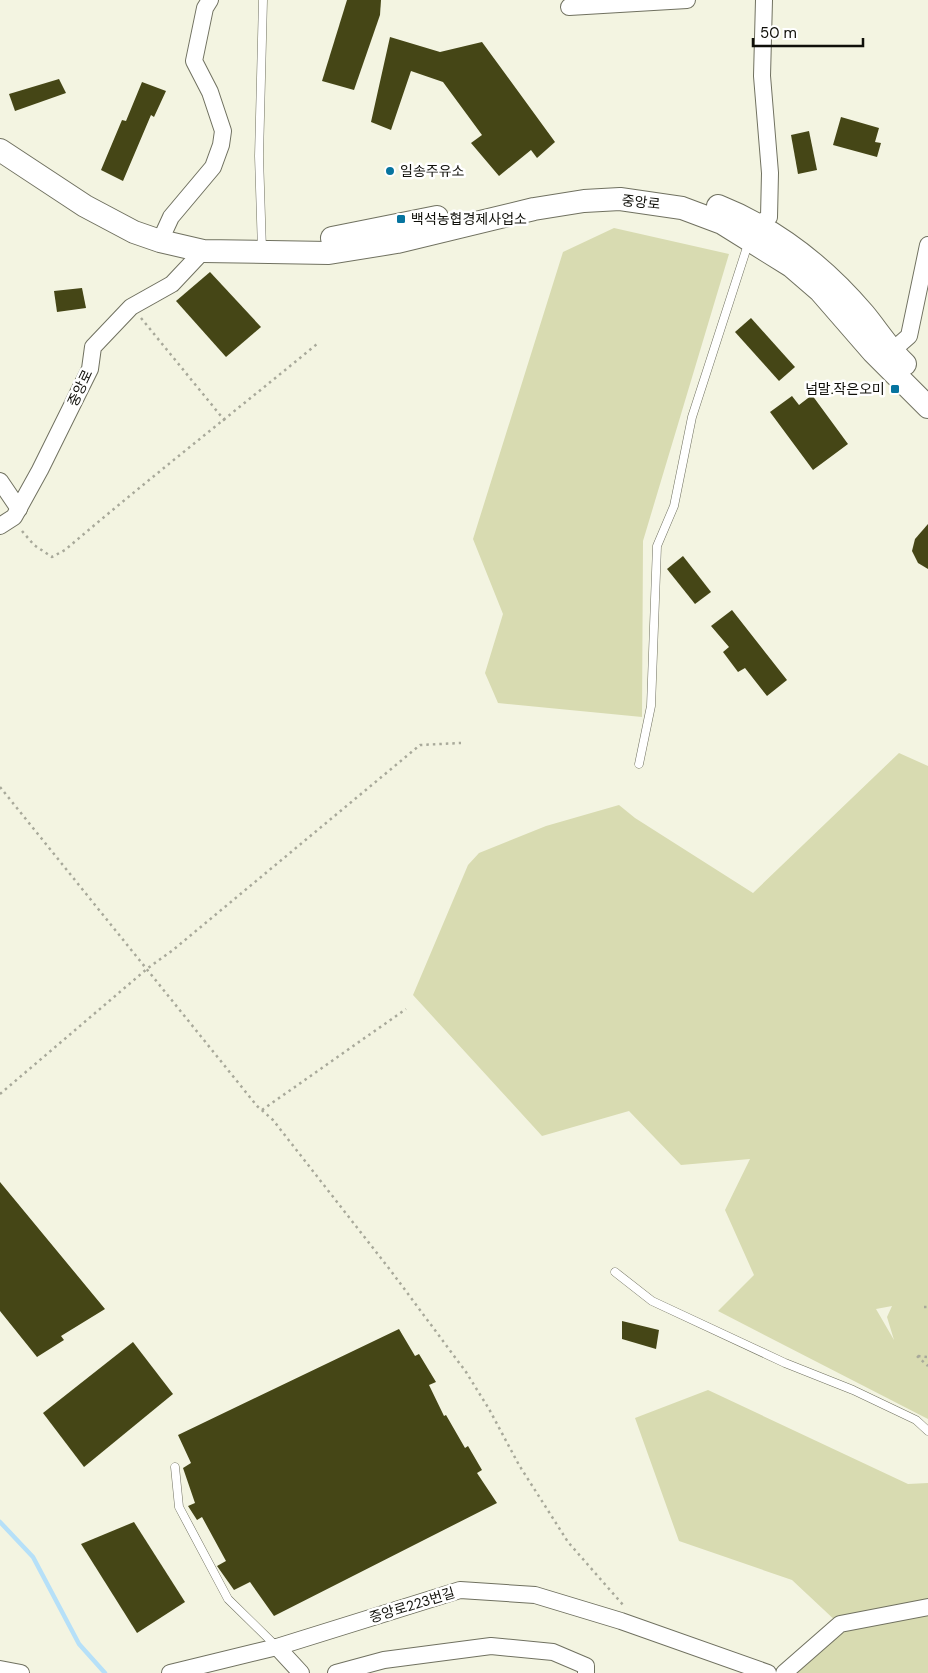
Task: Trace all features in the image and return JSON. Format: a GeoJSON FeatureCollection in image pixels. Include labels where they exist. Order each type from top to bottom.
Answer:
{"type":"FeatureCollection","features":[{"type":"Feature","properties":{"kind":"main road","name":"중앙로"},"geometry":{"type":"LineString","coordinates":[[0,150],[110,220],[160,241],[204,250],[284,251],[329,239],[585,186],[621,185],[672,191],[720,207],[754,232],[794,246],[825,274],[864,314],[887,356],[928,407]]}},
{"type":"Feature","properties":{"kind":"main road","name":"중앙로"},"geometry":{"type":"LineString","coordinates":[[887,356],[928,385]]}},
{"type":"Feature","properties":{"kind":"street"},"geometry":{"type":"LineString","coordinates":[[160,241],[171,217],[213,167],[221,145],[223,131],[210,92],[194,61],[206,8],[210,0]]}},
{"type":"Feature","properties":{"kind":"street"},"geometry":{"type":"LineString","coordinates":[[568,7],[687,0]]}},
{"type":"Feature","properties":{"kind":"street"},"geometry":{"type":"LineString","coordinates":[[754,232],[769,217],[770,173],[762,76],[764,0]]}},
{"type":"Feature","properties":{"kind":"street"},"geometry":{"type":"LineString","coordinates":[[887,356],[909,336],[928,245]]}},
{"type":"Feature","properties":{"kind":"street","name":"중앙로"},"geometry":{"type":"LineString","coordinates":[[17,513],[90,369],[94,347],[131,307],[172,284],[204,250]]}},
{"type":"Feature","properties":{"kind":"street"},"geometry":{"type":"LineString","coordinates":[[0,481],[17,513],[0,526]]}},
{"type":"Feature","properties":{"kind":"street","name":"중앙로223번길"},"geometry":{"type":"LineString","coordinates":[[170,1673],[277,1647],[460,1590],[535,1595],[621,1621],[768,1673]]}},
{"type":"Feature","properties":{"kind":"street"},"geometry":{"type":"LineString","coordinates":[[784,1673],[840,1624],[928,1607]]}},
{"type":"Feature","properties":{"kind":"street"},"geometry":{"type":"LineString","coordinates":[[336,1673],[384,1660],[492,1646],[553,1652],[586,1666],[586,1673]]}},
{"type":"Feature","properties":{"kind":"street"},"geometry":{"type":"LineString","coordinates":[[277,1647],[301,1673]]}},
{"type":"Feature","properties":{"kind":"street"},"geometry":{"type":"LineString","coordinates":[[0,1669],[20,1673]]}},
{"type":"Feature","properties":{"kind":"lane"},"geometry":{"type":"LineString","coordinates":[[262,252],[259,156],[263,0]]}},
{"type":"Feature","properties":{"kind":"lane"},"geometry":{"type":"LineString","coordinates":[[639,764],[651,706],[657,546],[674,506],[692,417],[754,232]]}},
{"type":"Feature","properties":{"kind":"lane"},"geometry":{"type":"LineString","coordinates":[[615,1272],[652,1301],[785,1363],[853,1390],[916,1420],[928,1431]]}},
{"type":"Feature","properties":{"kind":"lane"},"geometry":{"type":"LineString","coordinates":[[175,1467],[179,1507],[228,1599],[277,1647]]}},
{"type":"Feature","properties":{"kind":"path"},"geometry":{"type":"LineString","coordinates":[[131,307],[192,378],[225,421]]}},
{"type":"Feature","properties":{"kind":"path"},"geometry":{"type":"LineString","coordinates":[[17,513],[34,545],[52,557],[65,550],[132,493],[225,421],[317,344]]}},
{"type":"Feature","properties":{"kind":"path"},"geometry":{"type":"LineString","coordinates":[[0,1094],[148,968],[173,950],[420,746],[461,743]]}},
{"type":"Feature","properties":{"kind":"path"},"geometry":{"type":"LineString","coordinates":[[0,788],[262,1110],[273,1120],[364,1236],[466,1372],[489,1409],[519,1465],[568,1542],[628,1610]]}},
{"type":"Feature","properties":{"kind":"path"},"geometry":{"type":"LineString","coordinates":[[262,1110],[406,1009]]}},
{"type":"Feature","properties":{"kind":"path"},"geometry":{"type":"LineString","coordinates":[[928,1356],[917,1356],[928,1366]]}},
{"type":"Feature","properties":{"kind":"green space"},"geometry":{"type":"Polygon","coordinates":[[[614,228],[729,254],[643,541],[642,717],[498,703],[485,673],[503,614],[473,539],[563,252],[614,228]]]}},
{"type":"Feature","properties":{"kind":"green space"},"geometry":{"type":"Polygon","coordinates":[[[899,753],[928,766],[928,1419],[718,1311],[754,1275],[725,1210],[750,1159],[681,1165],[629,1111],[542,1136],[413,995],[468,865],[479,853],[546,826],[619,805],[635,818],[753,893],[899,753]],[[892,1306],[876,1309],[894,1340],[887,1317],[892,1306]]]}},
{"type":"Feature","properties":{"kind":"green space"},"geometry":{"type":"Polygon","coordinates":[[[708,1390],[908,1484],[928,1483],[928,1673],[784,1673],[839,1624],[792,1580],[679,1541],[635,1418],[708,1390]]]}},
{"type":"Feature","properties":{"kind":"building"},"geometry":{"type":"Polygon","coordinates":[[[347,0],[381,0],[380,15],[354,90],[322,81],[347,0]]]}},
{"type":"Feature","properties":{"kind":"building"},"geometry":{"type":"Polygon","coordinates":[[[390,37],[440,52],[482,42],[555,142],[537,158],[531,150],[499,176],[471,143],[482,135],[443,82],[411,71],[391,130],[371,122],[390,37]]]}},
{"type":"Feature","properties":{"kind":"building"},"geometry":{"type":"Polygon","coordinates":[[[59,79],[66,93],[15,111],[9,94],[59,79]]]}},
{"type":"Feature","properties":{"kind":"building"},"geometry":{"type":"Polygon","coordinates":[[[142,82],[166,91],[154,117],[151,115],[123,181],[101,170],[122,120],[126,121],[142,82]]]}},
{"type":"Feature","properties":{"kind":"building"},"geometry":{"type":"Polygon","coordinates":[[[841,117],[879,128],[875,142],[881,143],[877,157],[833,145],[841,117]]]}},
{"type":"Feature","properties":{"kind":"building"},"geometry":{"type":"Polygon","coordinates":[[[809,131],[817,170],[798,174],[791,135],[809,131]]]}},
{"type":"Feature","properties":{"kind":"building"},"geometry":{"type":"Polygon","coordinates":[[[210,272],[261,327],[226,357],[176,301],[210,272]]]}},
{"type":"Feature","properties":{"kind":"building"},"geometry":{"type":"Polygon","coordinates":[[[82,288],[86,308],[57,312],[54,291],[82,288]]]}},
{"type":"Feature","properties":{"kind":"building"},"geometry":{"type":"Polygon","coordinates":[[[751,318],[795,367],[779,381],[735,332],[751,318]]]}},
{"type":"Feature","properties":{"kind":"building"},"geometry":{"type":"Polygon","coordinates":[[[812,395],[848,444],[813,470],[770,412],[792,396],[799,405],[812,395]]]}},
{"type":"Feature","properties":{"kind":"building"},"geometry":{"type":"Polygon","coordinates":[[[928,524],[928,569],[918,563],[912,551],[915,539],[928,524]]]}},
{"type":"Feature","properties":{"kind":"building"},"geometry":{"type":"Polygon","coordinates":[[[683,556],[711,592],[695,604],[667,569],[683,556]]]}},
{"type":"Feature","properties":{"kind":"building"},"geometry":{"type":"Polygon","coordinates":[[[732,610],[787,680],[767,696],[745,668],[738,672],[723,652],[729,647],[711,626],[732,610]]]}},
{"type":"Feature","properties":{"kind":"building"},"geometry":{"type":"Polygon","coordinates":[[[0,1182],[105,1309],[61,1336],[64,1340],[37,1357],[0,1311],[0,1182]]]}},
{"type":"Feature","properties":{"kind":"building"},"geometry":{"type":"Polygon","coordinates":[[[622,1321],[659,1330],[656,1349],[622,1339],[622,1321]]]}},
{"type":"Feature","properties":{"kind":"building"},"geometry":{"type":"Polygon","coordinates":[[[399,1329],[415,1356],[419,1354],[436,1382],[429,1385],[444,1416],[446,1415],[465,1448],[468,1446],[482,1470],[477,1473],[497,1503],[274,1616],[250,1582],[234,1590],[217,1566],[226,1561],[202,1517],[197,1520],[188,1506],[195,1503],[183,1468],[191,1463],[178,1435],[399,1329]]]}},
{"type":"Feature","properties":{"kind":"building"},"geometry":{"type":"Polygon","coordinates":[[[133,1342],[173,1394],[84,1467],[43,1413],[133,1342]]]}},
{"type":"Feature","properties":{"kind":"building"},"geometry":{"type":"Polygon","coordinates":[[[134,1522],[185,1602],[137,1633],[81,1544],[134,1522]]]}},
{"type":"Feature","properties":{"kind":"waterway"},"geometry":{"type":"LineString","coordinates":[[0,1522],[33,1557],[79,1644],[105,1673]]}},
{"type":"Feature","properties":{"kind":"place","name":"일송주유소"},"geometry":{"type":"Point","coordinates":[390,171]}},
{"type":"Feature","properties":{"kind":"place","name":"백석농협경제사업소"},"geometry":{"type":"Point","coordinates":[401,219]}},
{"type":"Feature","properties":{"kind":"place","name":"넘말.작은오미"},"geometry":{"type":"Point","coordinates":[895,389]}}]}
